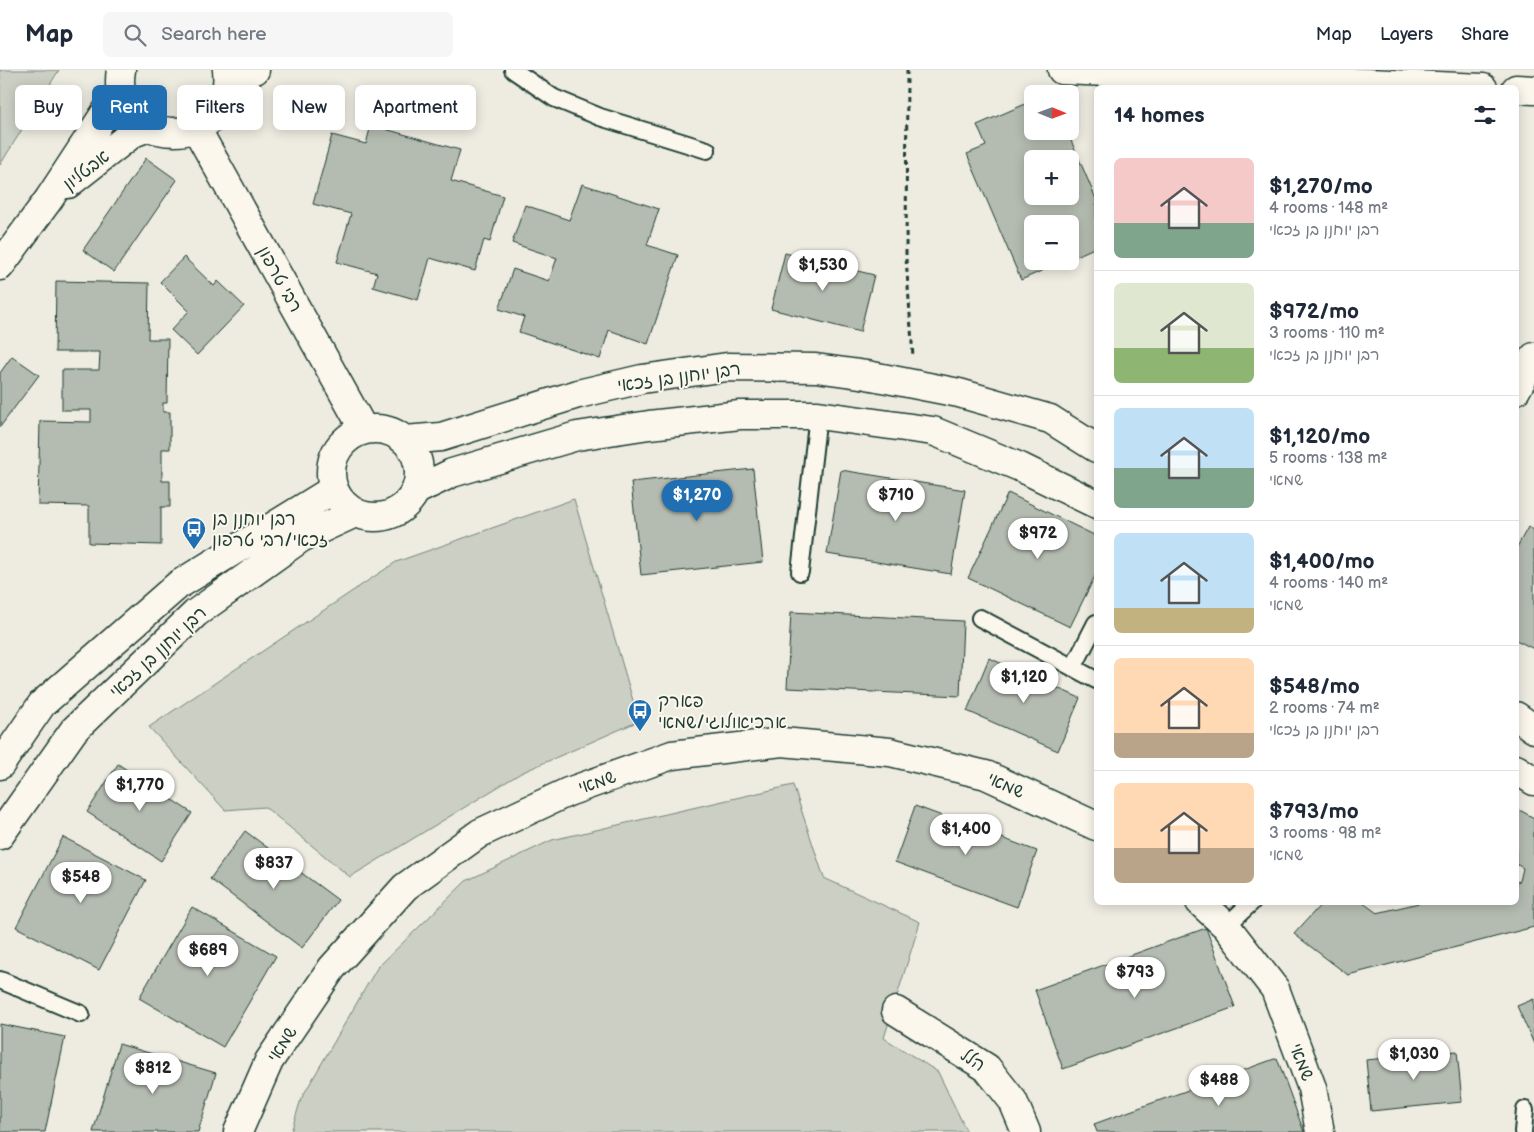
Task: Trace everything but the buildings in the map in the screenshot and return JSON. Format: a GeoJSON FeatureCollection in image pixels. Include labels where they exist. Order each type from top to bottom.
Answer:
{"type":"FeatureCollection","features":[{"type":"Feature","properties":{"kind":"street"},"geometry":{"type":"LineString","coordinates":[[228,76],[255,70]]}},
{"type":"Feature","properties":{"kind":"street"},"geometry":{"type":"LineString","coordinates":[[1062,70],[1427,78],[1467,85]]}},
{"type":"Feature","properties":{"kind":"street","name":"אבטליון"},"geometry":{"type":"LineString","coordinates":[[0,266],[49,199],[121,80]]}},
{"type":"Feature","properties":{"kind":"street"},"geometry":{"type":"LineString","coordinates":[[1519,89],[1534,90]]}},
{"type":"Feature","properties":{"kind":"street","name":"אבטליון"},"geometry":{"type":"LineString","coordinates":[[49,199],[133,133],[141,130]]}},
{"type":"Feature","properties":{"kind":"street"},"geometry":{"type":"LineString","coordinates":[[158,130],[181,133],[190,130]]}},
{"type":"Feature","properties":{"kind":"street","name":"רבי טרפון"},"geometry":{"type":"LineString","coordinates":[[197,130],[364,430]]}},
{"type":"Feature","properties":{"kind":"street","name":"רבן יוחנן בן זכאי"},"geometry":{"type":"LineString","coordinates":[[405,440],[441,438],[578,394],[642,379],[727,367],[816,368],[959,393],[1050,419],[1094,447]]}},
{"type":"Feature","properties":{"kind":"street"},"geometry":{"type":"LineString","coordinates":[[417,490],[452,473],[577,436],[740,414],[818,415],[933,431],[1020,467],[1094,503]]}},
{"type":"Feature","properties":{"kind":"street"},"geometry":{"type":"LineString","coordinates":[[378,428],[393,432],[405,440],[418,463],[420,476],[417,490],[409,502],[398,512],[384,517],[369,517],[346,507],[334,488],[331,474],[333,460],[340,446],[350,436],[364,430],[378,428]]}},
{"type":"Feature","properties":{"kind":"street","name":"רבן יוחנן בן זכאי"},"geometry":{"type":"LineString","coordinates":[[0,765],[42,704],[178,585],[334,488]]}},
{"type":"Feature","properties":{"kind":"street","name":"רבן יוחנן בן זכאי"},"geometry":{"type":"LineString","coordinates":[[0,836],[74,730],[196,613],[301,538],[355,512]]}},
{"type":"Feature","properties":{"kind":"street"},"geometry":{"type":"LineString","coordinates":[[1519,718],[1534,729]]}},
{"type":"Feature","properties":{"kind":"street","name":"שמאי"},"geometry":{"type":"LineString","coordinates":[[238,1132],[269,1061],[327,976],[405,888],[480,833],[568,792],[672,755],[782,742],[890,752],[986,775],[1094,825]]}},
{"type":"Feature","properties":{"kind":"street"},"geometry":{"type":"LineString","coordinates":[[1519,771],[1534,782]]}},
{"type":"Feature","properties":{"kind":"street","name":"שמאי"},"geometry":{"type":"LineString","coordinates":[[1203,905],[1226,926],[1275,989],[1312,1088],[1320,1132]]}},
{"type":"Feature","properties":{"kind":"street","name":"הלל"},"geometry":{"type":"LineString","coordinates":[[896,1011],[987,1068],[1012,1101],[1026,1132]]}},
{"type":"Feature","properties":{"kind":"lane"},"geometry":{"type":"LineString","coordinates":[[513,70],[563,102],[600,117],[707,150]]}},
{"type":"Feature","properties":{"kind":"lane"},"geometry":{"type":"LineString","coordinates":[[800,572],[818,415]]}},
{"type":"Feature","properties":{"kind":"lane"},"geometry":{"type":"LineString","coordinates":[[980,618],[1094,679]]}},
{"type":"Feature","properties":{"kind":"lane"},"geometry":{"type":"LineString","coordinates":[[1073,668],[1094,627]]}},
{"type":"Feature","properties":{"kind":"lane"},"geometry":{"type":"LineString","coordinates":[[1226,926],[1249,905]]}},
{"type":"Feature","properties":{"kind":"lane"},"geometry":{"type":"LineString","coordinates":[[0,980],[82,1014]]}},
{"type":"Feature","properties":{"kind":"lane"},"geometry":{"type":"LineString","coordinates":[[1523,1132],[1525,1110]]}},
{"type":"Feature","properties":{"kind":"path"},"geometry":{"type":"LineString","coordinates":[[907,70],[906,258],[915,385]]}},
{"type":"Feature","properties":{"kind":"shaded area"},"geometry":{"type":"Polygon","coordinates":[[[0,70],[59,70],[50,85],[15,85],[15,130],[22,130],[0,165],[0,70]]]}},
{"type":"Feature","properties":{"kind":"shaded area"},"geometry":{"type":"Polygon","coordinates":[[[574,499],[639,721],[521,773],[350,877],[265,807],[225,810],[149,727],[396,562],[574,499]]]}},
{"type":"Feature","properties":{"kind":"shaded area"},"geometry":{"type":"Polygon","coordinates":[[[793,785],[824,878],[920,922],[884,1038],[938,1072],[967,1132],[291,1132],[301,1099],[377,968],[466,881],[552,840],[793,785]]]}},
{"type":"Feature","properties":{"kind":"place","name":"רבן יוחנן בן זכאי/רבי טרפון"},"geometry":{"type":"Point","coordinates":[194,550]}},
{"type":"Feature","properties":{"kind":"place","name":"פארק ארכיאולוגי/שמאי"},"geometry":{"type":"Point","coordinates":[640,732]}}]}
